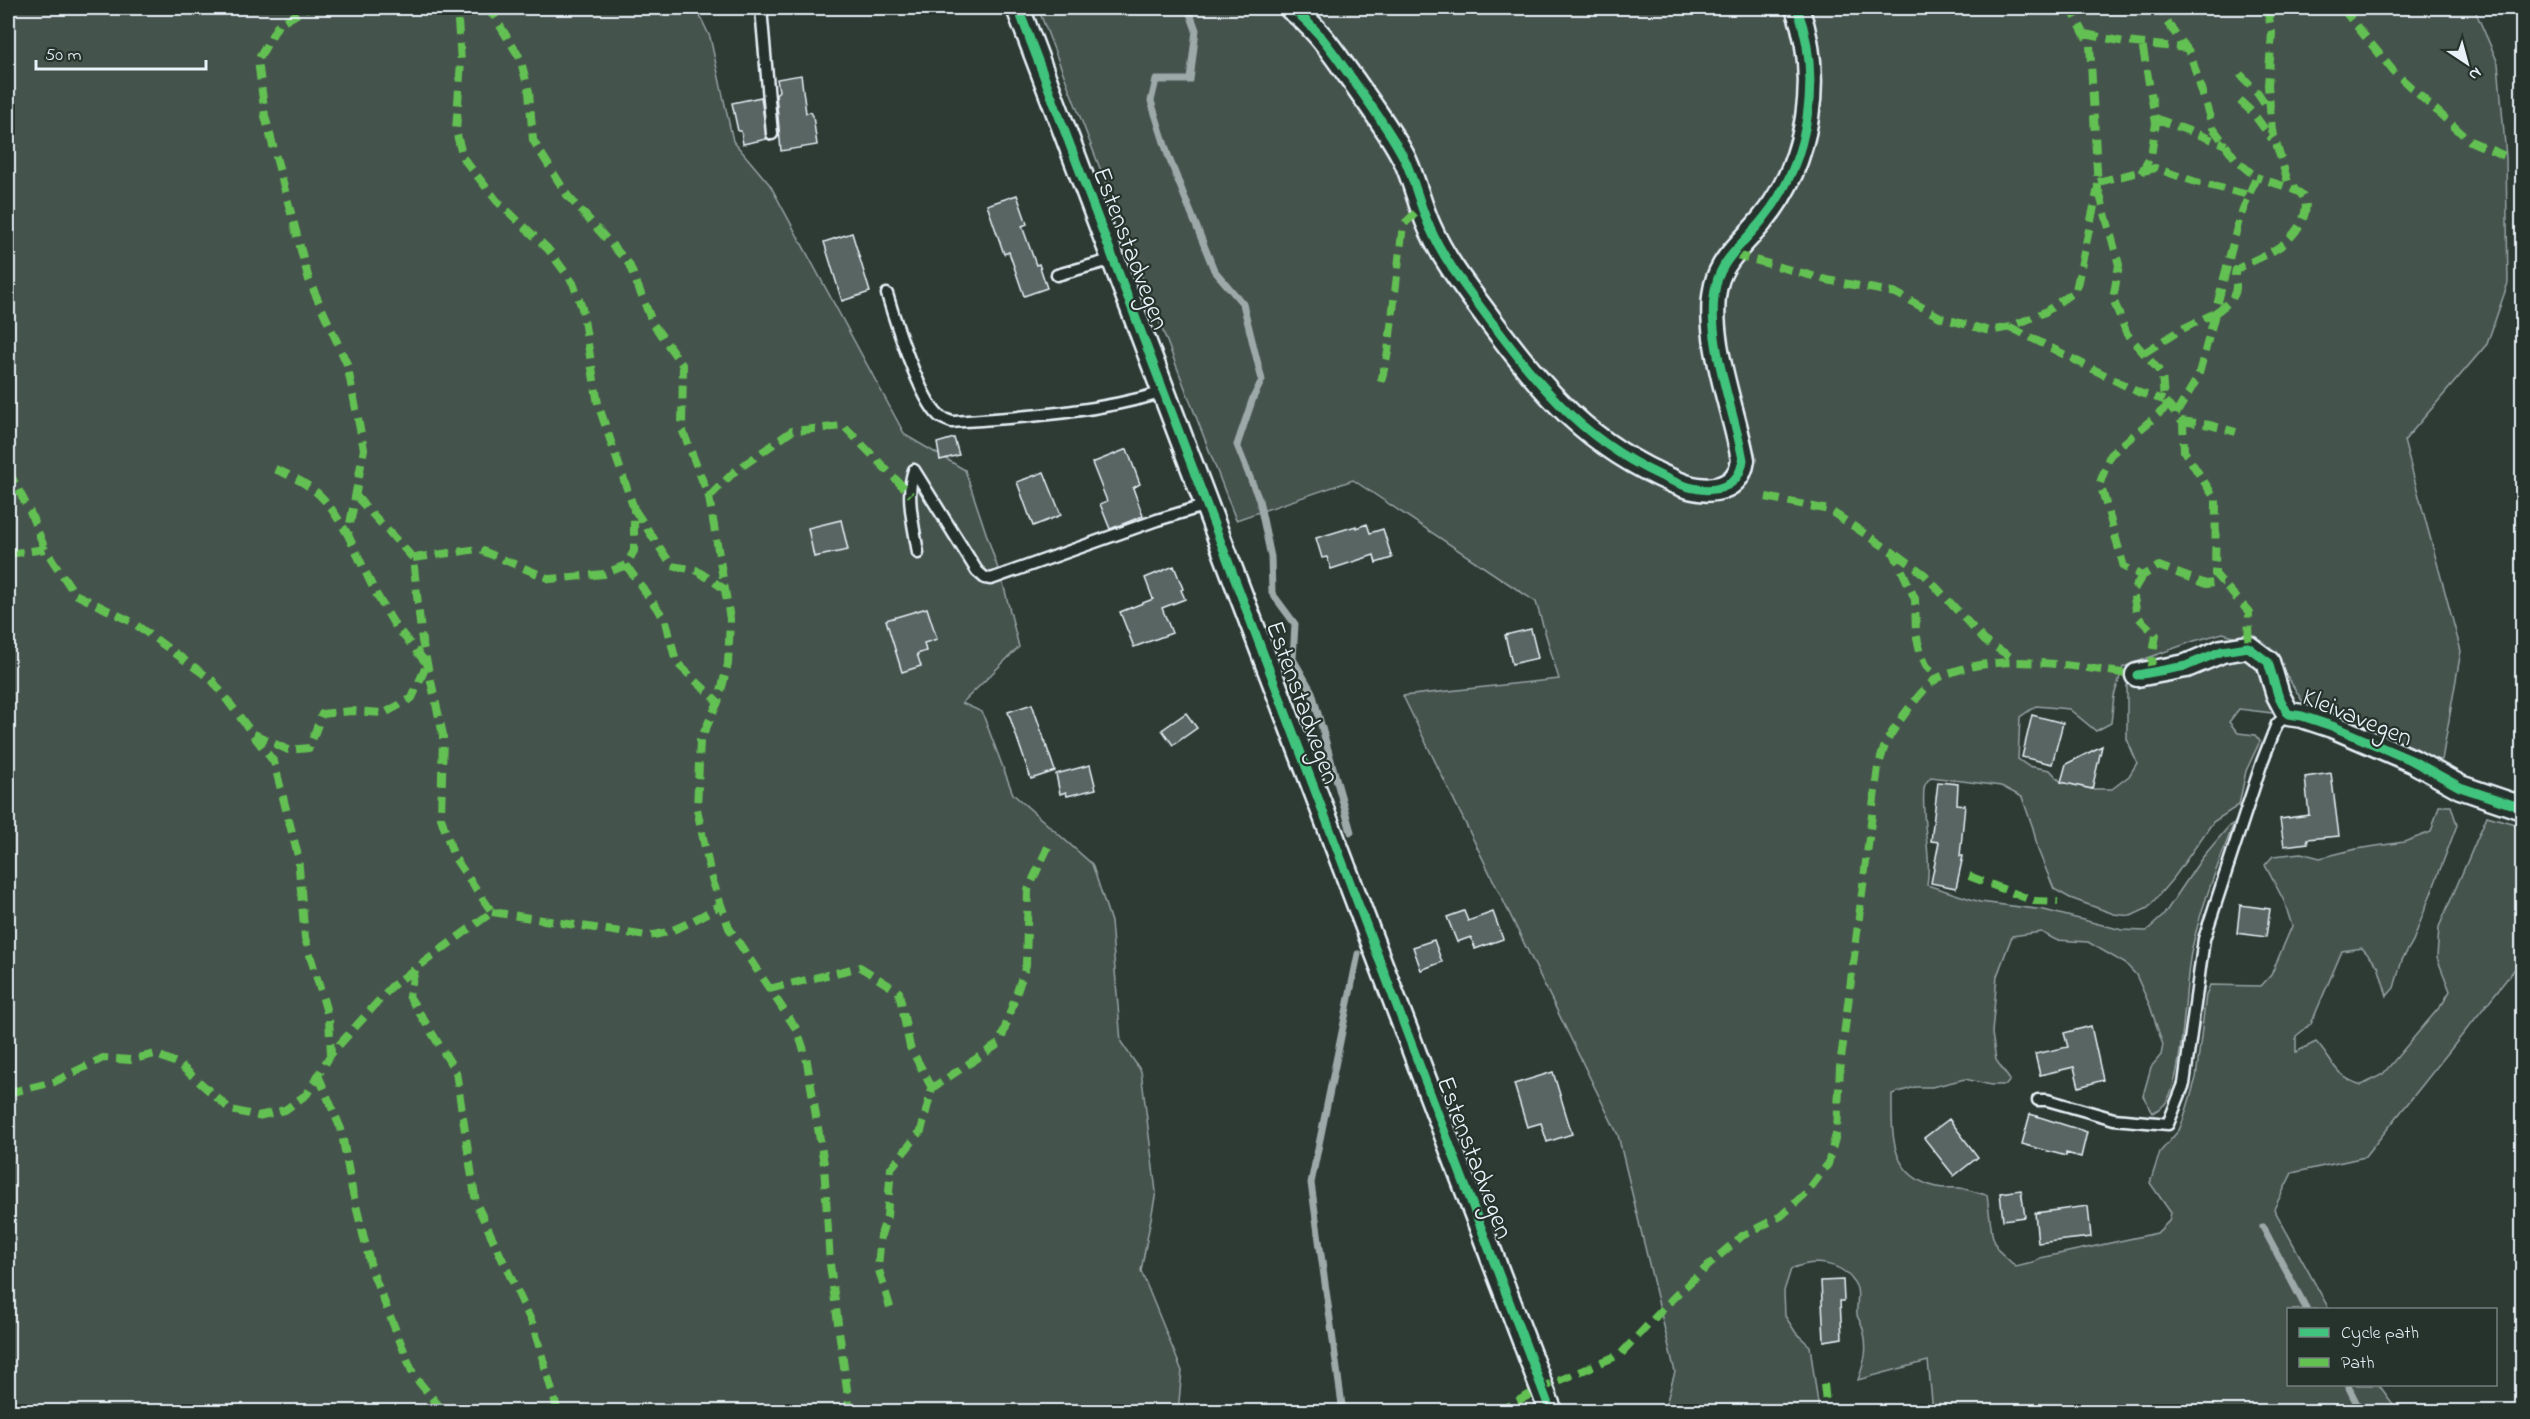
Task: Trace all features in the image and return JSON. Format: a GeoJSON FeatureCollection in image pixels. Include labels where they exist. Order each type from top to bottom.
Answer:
{"type":"FeatureCollection","features":[{"type":"Feature","properties":{"kind":"street","name":"Estenstadvegen"},"geometry":{"type":"LineString","coordinates":[[1018,8],[1551,1412]]}},
{"type":"Feature","properties":{"kind":"street"},"geometry":{"type":"LineString","coordinates":[[1291,8],[1313,27],[1378,116],[1405,161],[1429,227],[1447,261],[1535,381],[1582,427],[1621,455],[1654,474],[1683,486],[1702,489],[1724,488],[1734,482],[1741,472],[1743,460],[1740,439],[1716,338],[1713,307],[1716,283],[1725,264],[1775,204],[1790,175],[1804,132],[1810,100],[1810,68],[1805,33],[1797,8]]}},
{"type":"Feature","properties":{"kind":"street","name":"Kleivavegen"},"geometry":{"type":"LineString","coordinates":[[2137,675],[2186,666],[2222,651],[2248,647],[2268,662],[2278,695],[2288,714],[2332,726],[2413,761],[2460,788],[2523,808]]}},
{"type":"Feature","properties":{"kind":"lane"},"geometry":{"type":"LineString","coordinates":[[761,8],[772,134]]}},
{"type":"Feature","properties":{"kind":"lane"},"geometry":{"type":"LineString","coordinates":[[1057,275],[1114,259]]}},
{"type":"Feature","properties":{"kind":"lane"},"geometry":{"type":"LineString","coordinates":[[887,294],[903,344],[930,404],[939,417],[952,422],[1056,414],[1137,400],[1164,392]]}},
{"type":"Feature","properties":{"kind":"lane"},"geometry":{"type":"LineString","coordinates":[[918,553],[910,495],[914,470],[977,571],[985,578],[991,579],[1157,520],[1207,505]]}},
{"type":"Feature","properties":{"kind":"lane","name":"Kleivavegen"},"geometry":{"type":"LineString","coordinates":[[2038,1100],[2047,1100],[2114,1119],[2168,1124],[2184,1084],[2204,939],[2262,762],[2277,724],[2288,714]]}},
{"type":"Feature","properties":{"kind":"shaded area"},"geometry":{"type":"Polygon","coordinates":[[[8,8],[696,8],[710,37],[733,141],[770,185],[905,435],[965,470],[1004,587],[1019,647],[962,703],[982,712],[1013,794],[1092,864],[1111,922],[1121,1042],[1141,1071],[1156,1192],[1141,1271],[1182,1371],[1178,1411],[8,1411],[8,8]]]}},
{"type":"Feature","properties":{"kind":"shaded area"},"geometry":{"type":"Polygon","coordinates":[[[1038,8],[2474,8],[2498,63],[2506,157],[2508,283],[2487,344],[2404,441],[2461,651],[2442,760],[2419,757],[2313,711],[2301,699],[2279,663],[2258,643],[2223,633],[2123,667],[2114,696],[2111,723],[2096,731],[2069,709],[2036,706],[2020,717],[2018,759],[2028,766],[2050,770],[2061,782],[2092,789],[2112,789],[2129,776],[2137,763],[2127,739],[2127,685],[2140,679],[2246,654],[2257,660],[2273,713],[2239,709],[2229,722],[2238,733],[2255,735],[2260,741],[2246,771],[2239,805],[2213,822],[2175,876],[2148,908],[2131,916],[2114,914],[2070,898],[2054,889],[2038,850],[2022,797],[2001,786],[1931,777],[1924,787],[1927,885],[1980,902],[2044,910],[2122,930],[2146,931],[2163,916],[2202,858],[2234,823],[2199,920],[2191,953],[2179,1056],[2171,1094],[2164,1105],[2153,1113],[2143,1096],[2151,1067],[2161,1055],[2163,1045],[2150,1006],[2136,975],[2126,964],[2088,942],[2056,940],[2041,932],[2012,936],[1997,976],[1992,1033],[1996,1060],[2010,1080],[2006,1085],[1991,1085],[1965,1079],[1932,1087],[1915,1087],[1892,1094],[1894,1138],[1896,1151],[1902,1163],[1921,1181],[1940,1188],[1960,1188],[1987,1195],[1992,1234],[1997,1249],[2016,1267],[2032,1263],[2040,1258],[2157,1233],[2169,1221],[2171,1213],[2150,1183],[2160,1152],[2179,1130],[2184,1118],[2196,1078],[2206,995],[2210,985],[2261,986],[2271,975],[2292,926],[2284,901],[2265,865],[2273,856],[2301,853],[2320,858],[2356,849],[2404,842],[2431,832],[2439,806],[2451,806],[2457,825],[2413,941],[2402,960],[2394,988],[2387,996],[2378,966],[2362,948],[2342,951],[2311,1024],[2296,1036],[2296,1052],[2316,1042],[2340,1073],[2362,1085],[2383,1074],[2443,1003],[2450,991],[2437,958],[2439,927],[2487,816],[2522,826],[2522,960],[2365,1157],[2292,1173],[2274,1209],[2328,1308],[2287,1308],[2287,1386],[2380,1386],[2398,1411],[1933,1411],[1928,1361],[1858,1380],[1866,1347],[1857,1316],[1856,1286],[1844,1271],[1818,1263],[1791,1269],[1784,1291],[1785,1316],[1796,1333],[1810,1346],[1819,1411],[1664,1411],[1675,1372],[1618,1135],[1403,696],[1559,679],[1536,602],[1353,480],[1236,520],[1038,8]]]}},
{"type":"Feature","properties":{"kind":"building"},"geometry":{"type":"Polygon","coordinates":[[[801,75],[806,113],[811,112],[813,116],[817,145],[781,151],[776,94],[779,91],[777,79],[801,75]]]}},
{"type":"Feature","properties":{"kind":"building"},"geometry":{"type":"Polygon","coordinates":[[[761,97],[767,139],[743,144],[732,103],[761,97]]]}},
{"type":"Feature","properties":{"kind":"building"},"geometry":{"type":"Polygon","coordinates":[[[1017,195],[1027,224],[1022,226],[1047,288],[1024,296],[1009,252],[1004,254],[987,205],[1017,195]]]}},
{"type":"Feature","properties":{"kind":"building"},"geometry":{"type":"Polygon","coordinates":[[[852,233],[870,292],[842,301],[824,242],[852,233]]]}},
{"type":"Feature","properties":{"kind":"building"},"geometry":{"type":"Polygon","coordinates":[[[954,438],[959,455],[940,460],[937,443],[954,438]]]}},
{"type":"Feature","properties":{"kind":"building"},"geometry":{"type":"Polygon","coordinates":[[[1127,449],[1140,484],[1133,488],[1143,516],[1110,529],[1100,504],[1107,501],[1092,463],[1127,449]]]}},
{"type":"Feature","properties":{"kind":"building"},"geometry":{"type":"Polygon","coordinates":[[[1044,472],[1061,515],[1033,526],[1017,482],[1044,472]]]}},
{"type":"Feature","properties":{"kind":"building"},"geometry":{"type":"Polygon","coordinates":[[[841,520],[848,550],[814,557],[808,528],[841,520]]]}},
{"type":"Feature","properties":{"kind":"building"},"geometry":{"type":"Polygon","coordinates":[[[1367,524],[1370,533],[1383,529],[1392,558],[1376,563],[1374,555],[1331,569],[1327,557],[1322,558],[1316,538],[1367,524]]]}},
{"type":"Feature","properties":{"kind":"building"},"geometry":{"type":"Polygon","coordinates":[[[1174,566],[1185,599],[1162,608],[1172,633],[1134,647],[1120,612],[1153,599],[1145,578],[1174,566]]]}},
{"type":"Feature","properties":{"kind":"building"},"geometry":{"type":"Polygon","coordinates":[[[927,608],[937,639],[924,643],[926,651],[917,654],[921,666],[902,672],[886,620],[927,608]]]}},
{"type":"Feature","properties":{"kind":"building"},"geometry":{"type":"Polygon","coordinates":[[[1531,629],[1538,658],[1512,664],[1505,635],[1531,629]]]}},
{"type":"Feature","properties":{"kind":"building"},"geometry":{"type":"Polygon","coordinates":[[[1032,704],[1055,771],[1031,779],[1008,712],[1032,704]]]}},
{"type":"Feature","properties":{"kind":"building"},"geometry":{"type":"Polygon","coordinates":[[[1186,713],[1197,728],[1173,745],[1162,730],[1186,713]]]}},
{"type":"Feature","properties":{"kind":"building"},"geometry":{"type":"Polygon","coordinates":[[[2032,715],[2063,723],[2052,764],[2022,757],[2032,715]]]}},
{"type":"Feature","properties":{"kind":"building"},"geometry":{"type":"Polygon","coordinates":[[[2102,746],[2092,789],[2061,782],[2066,764],[2102,746]]]}},
{"type":"Feature","properties":{"kind":"building"},"geometry":{"type":"Polygon","coordinates":[[[1090,765],[1096,789],[1067,796],[1066,792],[1060,794],[1056,774],[1090,765]]]}},
{"type":"Feature","properties":{"kind":"building"},"geometry":{"type":"Polygon","coordinates":[[[2331,773],[2339,836],[2307,839],[2308,843],[2284,846],[2280,819],[2309,815],[2305,777],[2331,773]]]}},
{"type":"Feature","properties":{"kind":"building"},"geometry":{"type":"Polygon","coordinates":[[[1938,782],[1958,784],[1957,804],[1965,805],[1960,856],[1963,856],[1956,888],[1931,883],[1939,842],[1931,841],[1938,782]]]}},
{"type":"Feature","properties":{"kind":"building"},"geometry":{"type":"Polygon","coordinates":[[[2240,905],[2270,909],[2266,937],[2237,933],[2240,905]]]}},
{"type":"Feature","properties":{"kind":"building"},"geometry":{"type":"Polygon","coordinates":[[[1464,911],[1468,921],[1493,912],[1503,939],[1475,949],[1471,937],[1457,942],[1447,917],[1464,911]]]}},
{"type":"Feature","properties":{"kind":"building"},"geometry":{"type":"Polygon","coordinates":[[[1434,940],[1442,962],[1421,970],[1413,947],[1434,940]]]}},
{"type":"Feature","properties":{"kind":"building"},"geometry":{"type":"Polygon","coordinates":[[[2091,1026],[2103,1080],[2079,1087],[2074,1067],[2040,1075],[2035,1054],[2068,1047],[2064,1033],[2091,1026]]]}},
{"type":"Feature","properties":{"kind":"building"},"geometry":{"type":"Polygon","coordinates":[[[1553,1072],[1572,1134],[1547,1142],[1541,1123],[1527,1127],[1514,1084],[1553,1072]]]}},
{"type":"Feature","properties":{"kind":"building"},"geometry":{"type":"Polygon","coordinates":[[[2030,1114],[2087,1132],[2081,1157],[2066,1153],[2066,1156],[2022,1144],[2030,1114]]]}},
{"type":"Feature","properties":{"kind":"building"},"geometry":{"type":"Polygon","coordinates":[[[1949,1119],[1978,1157],[1954,1176],[1924,1138],[1949,1119]]]}},
{"type":"Feature","properties":{"kind":"building"},"geometry":{"type":"Polygon","coordinates":[[[2021,1190],[2025,1217],[2003,1220],[2000,1193],[2021,1190]]]}},
{"type":"Feature","properties":{"kind":"building"},"geometry":{"type":"Polygon","coordinates":[[[2088,1206],[2091,1237],[2038,1243],[2035,1213],[2088,1206]]]}},
{"type":"Feature","properties":{"kind":"building"},"geometry":{"type":"Polygon","coordinates":[[[1843,1280],[1844,1301],[1840,1301],[1842,1338],[1824,1341],[1821,1281],[1843,1280]]]}},
{"type":"Feature","properties":{"kind":"waterway"},"geometry":{"type":"LineString","coordinates":[[1188,8],[1196,30],[1190,80],[1156,80],[1151,101],[1169,158],[1214,270],[1243,304],[1262,380],[1253,398],[1237,445],[1259,500],[1271,557],[1272,593],[1295,624],[1293,659],[1312,692],[1351,832]]}},
{"type":"Feature","properties":{"kind":"waterway"},"geometry":{"type":"LineString","coordinates":[[1343,1412],[1311,1183],[1358,954]]}},
{"type":"Feature","properties":{"kind":"waterway"},"geometry":{"type":"LineString","coordinates":[[2263,1227],[2306,1308]]}},
{"type":"Feature","properties":{"kind":"waterway"},"geometry":{"type":"LineString","coordinates":[[2348,1386],[2361,1412]]}},
{"type":"Feature","properties":{"kind":"marked path"},"geometry":{"type":"LineString","coordinates":[[8,554],[45,549],[75,594],[132,622],[212,680],[252,733],[288,750],[309,748],[322,714],[352,711],[385,713],[412,698],[427,664],[394,624],[375,592],[348,535],[364,449],[347,364],[309,280],[265,116],[258,60],[278,25],[307,8]]}},
{"type":"Feature","properties":{"kind":"marked path"},"geometry":{"type":"LineString","coordinates":[[413,558],[478,549],[550,579],[604,574],[626,565],[634,551],[634,509],[598,404],[582,308],[573,283],[548,249],[497,201],[463,158],[456,131],[461,61],[457,8]]}},
{"type":"Feature","properties":{"kind":"marked path"},"geometry":{"type":"LineString","coordinates":[[485,8],[494,16],[520,58],[529,92],[533,140],[567,195],[629,264],[653,324],[683,366],[682,429],[709,497],[730,619],[728,664],[718,702],[700,741],[697,809],[711,876],[729,928],[797,1030],[806,1056],[824,1164],[830,1264],[850,1412]]}},
{"type":"Feature","properties":{"kind":"marked path"},"geometry":{"type":"LineString","coordinates":[[1733,254],[1827,280],[1896,293],[1942,318],[1990,331],[2010,327],[2045,312],[2076,290],[2098,188],[2090,45],[2071,8]]}},
{"type":"Feature","properties":{"kind":"marked path"},"geometry":{"type":"LineString","coordinates":[[2144,353],[2180,330],[2215,313],[2239,220],[2256,177],[2237,161],[2213,128],[2190,53],[2166,21],[2163,8]]}},
{"type":"Feature","properties":{"kind":"marked path"},"geometry":{"type":"LineString","coordinates":[[2267,8],[2272,33],[2268,85],[2272,130],[2288,182],[2295,189]]}},
{"type":"Feature","properties":{"kind":"marked path"},"geometry":{"type":"LineString","coordinates":[[2342,8],[2394,72],[2470,141],[2505,156]]}},
{"type":"Feature","properties":{"kind":"marked path"},"geometry":{"type":"LineString","coordinates":[[2085,34],[2124,42],[2186,48]]}},
{"type":"Feature","properties":{"kind":"marked path"},"geometry":{"type":"LineString","coordinates":[[2141,173],[2151,156],[2156,123],[2142,43]]}},
{"type":"Feature","properties":{"kind":"marked path"},"geometry":{"type":"LineString","coordinates":[[2240,74],[2258,93],[2269,110]]}},
{"type":"Feature","properties":{"kind":"marked path"},"geometry":{"type":"LineString","coordinates":[[2240,101],[2253,113],[2272,139]]}},
{"type":"Feature","properties":{"kind":"marked path"},"geometry":{"type":"LineString","coordinates":[[2155,118],[2226,145]]}},
{"type":"Feature","properties":{"kind":"marked path"},"geometry":{"type":"LineString","coordinates":[[2098,182],[2155,168],[2196,182],[2249,195]]}},
{"type":"Feature","properties":{"kind":"marked path"},"geometry":{"type":"LineString","coordinates":[[2215,313],[2229,302],[2236,290],[2236,270],[2282,245],[2293,235],[2305,214],[2306,206],[2300,193],[2256,177]]}},
{"type":"Feature","properties":{"kind":"marked path"},"geometry":{"type":"LineString","coordinates":[[2099,191],[2119,265],[2113,299],[2127,334],[2162,374],[2164,400],[2183,423],[2184,451],[2216,500],[2215,574],[2249,612],[2248,647]]}},
{"type":"Feature","properties":{"kind":"marked path"},"geometry":{"type":"LineString","coordinates":[[1381,382],[1388,352],[1403,225],[1422,207]]}},
{"type":"Feature","properties":{"kind":"marked path"},"geometry":{"type":"LineString","coordinates":[[2176,414],[2198,377],[2215,314]]}},
{"type":"Feature","properties":{"kind":"marked path"},"geometry":{"type":"LineString","coordinates":[[2010,327],[2140,393],[2164,400]]}},
{"type":"Feature","properties":{"kind":"marked path"},"geometry":{"type":"LineString","coordinates":[[2169,405],[2110,455],[2100,483],[2124,567],[2142,576],[2159,566],[2206,584],[2222,582]]}},
{"type":"Feature","properties":{"kind":"marked path"},"geometry":{"type":"LineString","coordinates":[[2181,421],[2236,432]]}},
{"type":"Feature","properties":{"kind":"marked path"},"geometry":{"type":"LineString","coordinates":[[709,497],[734,472],[792,431],[844,426],[911,495]]}},
{"type":"Feature","properties":{"kind":"marked path"},"geometry":{"type":"LineString","coordinates":[[275,469],[301,481],[319,494],[348,535]]}},
{"type":"Feature","properties":{"kind":"marked path"},"geometry":{"type":"LineString","coordinates":[[8,470],[30,512],[45,549]]}},
{"type":"Feature","properties":{"kind":"marked path"},"geometry":{"type":"LineString","coordinates":[[8,1093],[54,1082],[103,1058],[130,1060],[155,1054],[179,1064],[231,1110],[258,1116],[285,1110],[307,1094],[331,1054],[392,986],[492,912],[454,857],[441,818],[443,735],[422,641],[413,558],[354,494]]}},
{"type":"Feature","properties":{"kind":"marked path"},"geometry":{"type":"LineString","coordinates":[[1766,497],[1829,510],[1894,553],[1915,599],[1916,633],[1920,651],[1926,665],[1937,678]]}},
{"type":"Feature","properties":{"kind":"marked path"},"geometry":{"type":"LineString","coordinates":[[634,509],[672,566],[696,570],[726,590]]}},
{"type":"Feature","properties":{"kind":"marked path"},"geometry":{"type":"LineString","coordinates":[[1897,554],[1925,575],[1985,641],[2016,660]]}},
{"type":"Feature","properties":{"kind":"marked path"},"geometry":{"type":"LineString","coordinates":[[626,565],[666,621],[676,662],[718,702]]}},
{"type":"Feature","properties":{"kind":"marked path"},"geometry":{"type":"LineString","coordinates":[[2142,576],[2133,591],[2137,616],[2156,635],[2150,672]]}},
{"type":"Feature","properties":{"kind":"marked path"},"geometry":{"type":"LineString","coordinates":[[1497,1412],[1542,1388],[1621,1354],[1675,1296],[1721,1254],[1742,1236],[1781,1216],[1807,1192],[1828,1164],[1837,1131],[1840,1067],[1878,767],[1884,747],[1918,697],[1938,678],[1961,669],[1986,664],[2036,663],[2137,675]]}},
{"type":"Feature","properties":{"kind":"marked path"},"geometry":{"type":"LineString","coordinates":[[253,735],[274,762],[298,856],[305,938],[329,1019],[331,1054]]}},
{"type":"Feature","properties":{"kind":"marked path"},"geometry":{"type":"LineString","coordinates":[[890,1307],[878,1267],[881,1235],[887,1216],[891,1168],[921,1131],[932,1088],[1000,1043],[1026,965],[1028,890],[1048,847]]}},
{"type":"Feature","properties":{"kind":"marked path"},"geometry":{"type":"LineString","coordinates":[[1969,876],[2034,901],[2058,902]]}},
{"type":"Feature","properties":{"kind":"marked path"},"geometry":{"type":"LineString","coordinates":[[492,912],[646,936],[676,929],[721,905]]}},
{"type":"Feature","properties":{"kind":"marked path"},"geometry":{"type":"LineString","coordinates":[[769,989],[860,967],[899,992],[910,1047],[932,1088]]}},
{"type":"Feature","properties":{"kind":"marked path"},"geometry":{"type":"LineString","coordinates":[[415,970],[409,996],[456,1072],[476,1203],[533,1325],[558,1412]]}},
{"type":"Feature","properties":{"kind":"marked path"},"geometry":{"type":"LineString","coordinates":[[318,1075],[341,1129],[352,1189],[372,1271],[414,1376],[444,1412]]}},
{"type":"Feature","properties":{"kind":"marked path"},"geometry":{"type":"LineString","coordinates":[[1824,1384],[1827,1412]]}},
{"type":"Feature","properties":{"kind":"cycle path"},"geometry":{"type":"LineString","coordinates":[[1018,8],[1551,1412]]}},
{"type":"Feature","properties":{"kind":"cycle path"},"geometry":{"type":"LineString","coordinates":[[1291,8],[1325,41],[1387,129],[1405,160],[1426,220],[1450,264],[1529,371],[1570,415],[1617,452],[1644,468],[1675,482],[1707,490],[1726,486],[1734,480],[1743,460],[1717,350],[1713,305],[1716,285],[1729,258],[1763,219],[1779,196],[1792,172],[1807,118],[1810,90],[1809,62],[1805,34],[1797,8]]}},
{"type":"Feature","properties":{"kind":"cycle path"},"geometry":{"type":"LineString","coordinates":[[2137,675],[2186,666],[2222,651],[2248,647],[2268,662],[2278,695],[2288,714],[2332,726],[2413,761],[2460,787],[2522,808]]}}]}
